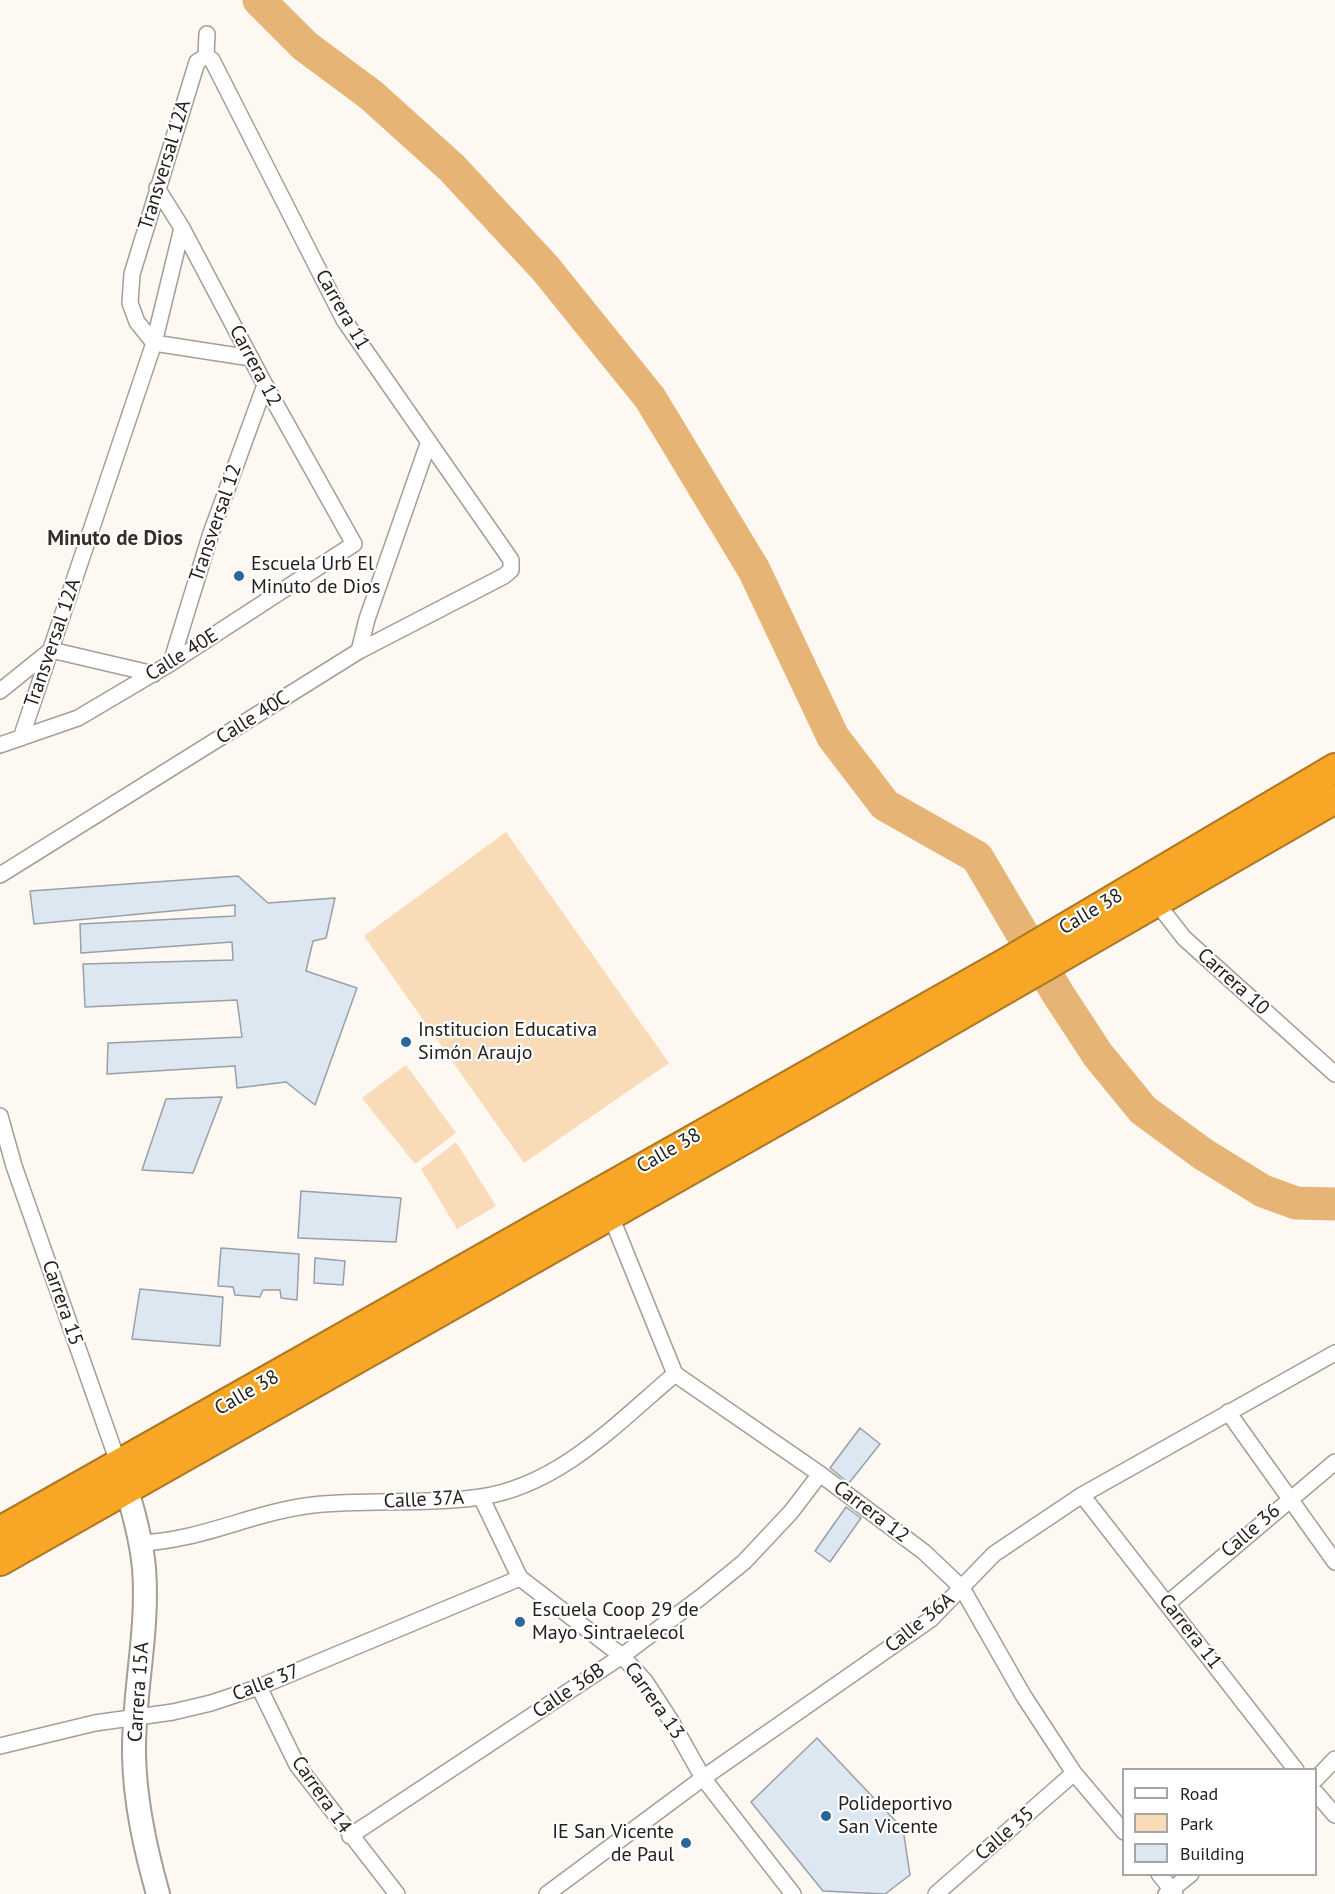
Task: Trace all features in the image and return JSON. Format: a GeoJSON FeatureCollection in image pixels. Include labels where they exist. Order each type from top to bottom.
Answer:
{"type":"FeatureCollection","features":[{"type":"Feature","properties":{"kind":"highway","name":"Calle 38"},"geometry":{"type":"LineString","coordinates":[[0,1531],[123,1477],[610,1214],[1149,892],[1335,768]]}},
{"type":"Feature","properties":{"kind":"highway","name":"Calle 38"},"geometry":{"type":"LineString","coordinates":[[1149,892],[1335,799]]}},
{"type":"Feature","properties":{"kind":"highway","name":"Calle 38"},"geometry":{"type":"LineString","coordinates":[[0,1561],[123,1477],[790,1082],[1013,972]]}},
{"type":"Feature","properties":{"kind":"street"},"geometry":{"type":"LineString","coordinates":[[206,56],[207,34]]}},
{"type":"Feature","properties":{"kind":"street","name":"Transversal 12A"},"geometry":{"type":"LineString","coordinates":[[154,343],[137,321],[130,303],[130,287],[157,188],[197,62],[206,56]]}},
{"type":"Feature","properties":{"kind":"street","name":"Carrera 11"},"geometry":{"type":"LineString","coordinates":[[206,56],[212,60],[344,320],[428,444],[511,560],[511,570]]}},
{"type":"Feature","properties":{"kind":"street","name":"Carrera 12"},"geometry":{"type":"LineString","coordinates":[[157,188],[182,228],[265,385],[354,544]]}},
{"type":"Feature","properties":{"kind":"street","name":"Transversal 12A"},"geometry":{"type":"LineString","coordinates":[[21,738],[154,343],[182,228]]}},
{"type":"Feature","properties":{"kind":"street"},"geometry":{"type":"LineString","coordinates":[[154,343],[251,358]]}},
{"type":"Feature","properties":{"kind":"street","name":"Transversal 12"},"geometry":{"type":"LineString","coordinates":[[171,663],[211,533],[265,385]]}},
{"type":"Feature","properties":{"kind":"street"},"geometry":{"type":"LineString","coordinates":[[359,651],[367,619],[428,444]]}},
{"type":"Feature","properties":{"kind":"street","name":"Calle 40E"},"geometry":{"type":"LineString","coordinates":[[0,745],[78,718],[154,674],[354,544]]}},
{"type":"Feature","properties":{"kind":"street","name":"Calle 40C"},"geometry":{"type":"LineString","coordinates":[[0,875],[359,651],[504,576],[511,570]]}},
{"type":"Feature","properties":{"kind":"street"},"geometry":{"type":"LineString","coordinates":[[0,691],[51,650],[154,674]]}},
{"type":"Feature","properties":{"kind":"street","name":"Carrera 10"},"geometry":{"type":"LineString","coordinates":[[1149,892],[1184,938],[1335,1074]]}},
{"type":"Feature","properties":{"kind":"street","name":"Carrera 15"},"geometry":{"type":"LineString","coordinates":[[0,1116],[7,1167],[123,1477]]}},
{"type":"Feature","properties":{"kind":"street"},"geometry":{"type":"LineString","coordinates":[[610,1214],[675,1374]]}},
{"type":"Feature","properties":{"kind":"street","name":"Calle 36A"},"geometry":{"type":"LineString","coordinates":[[547,1894],[704,1778],[931,1619],[994,1554],[1082,1495],[1335,1353]]}},
{"type":"Feature","properties":{"kind":"street","name":"Carrera 12"},"geometry":{"type":"LineString","coordinates":[[675,1374],[820,1474],[924,1552],[962,1588],[1023,1695],[1074,1773],[1122,1830]]}},
{"type":"Feature","properties":{"kind":"street","name":"Calle 37A"},"geometry":{"type":"LineString","coordinates":[[140,1544],[165,1543],[192,1537],[245,1520],[312,1505],[481,1497],[543,1478],[577,1457],[675,1374]]}},
{"type":"Feature","properties":{"kind":"street"},"geometry":{"type":"LineString","coordinates":[[1228,1412],[1335,1562]]}},
{"type":"Feature","properties":{"kind":"street","name":"Calle 36"},"geometry":{"type":"LineString","coordinates":[[1168,1603],[1288,1499],[1335,1462]]}},
{"type":"Feature","properties":{"kind":"street","name":"Calle 36B"},"geometry":{"type":"LineString","coordinates":[[350,1836],[622,1656],[744,1562],[791,1512],[820,1474]]}},
{"type":"Feature","properties":{"kind":"street","name":"Carrera 15A"},"geometry":{"type":"LineString","coordinates":[[123,1477],[144,1567],[144,1598],[135,1718],[137,1801],[147,1854],[158,1894]]}},
{"type":"Feature","properties":{"kind":"street","name":"Carrera 11"},"geometry":{"type":"LineString","coordinates":[[1082,1495],[1294,1768]]}},
{"type":"Feature","properties":{"kind":"street","name":"Carrera 13"},"geometry":{"type":"LineString","coordinates":[[481,1497],[520,1578],[622,1656],[645,1681],[704,1778],[793,1894]]}},
{"type":"Feature","properties":{"kind":"street","name":"Calle 37"},"geometry":{"type":"LineString","coordinates":[[0,1746],[65,1729],[211,1703],[259,1687],[520,1578]]}},
{"type":"Feature","properties":{"kind":"street","name":"Carrera 14"},"geometry":{"type":"LineString","coordinates":[[259,1687],[297,1765],[397,1894]]}},
{"type":"Feature","properties":{"kind":"street"},"geometry":{"type":"LineString","coordinates":[[1317,1778],[1335,1759]]}},
{"type":"Feature","properties":{"kind":"street","name":"Calle 35"},"geometry":{"type":"LineString","coordinates":[[936,1894],[1074,1773]]}},
{"type":"Feature","properties":{"kind":"street"},"geometry":{"type":"LineString","coordinates":[[1317,1794],[1335,1815]]}},
{"type":"Feature","properties":{"kind":"street"},"geometry":{"type":"LineString","coordinates":[[1160,1876],[1171,1893],[1190,1876]]}},
{"type":"Feature","properties":{"kind":"green space"},"geometry":{"type":"Polygon","coordinates":[[[506,832],[669,1063],[524,1163],[364,936],[506,832]]]}},
{"type":"Feature","properties":{"kind":"green space"},"geometry":{"type":"Polygon","coordinates":[[[406,1065],[456,1133],[415,1164],[362,1098],[406,1065]]]}},
{"type":"Feature","properties":{"kind":"green space"},"geometry":{"type":"Polygon","coordinates":[[[456,1142],[496,1206],[457,1229],[421,1169],[456,1142]]]}},
{"type":"Feature","properties":{"kind":"building"},"geometry":{"type":"Polygon","coordinates":[[[238,876],[268,903],[335,898],[326,938],[313,941],[306,971],[357,988],[315,1105],[286,1082],[237,1088],[235,1066],[107,1074],[108,1043],[242,1037],[237,1000],[85,1007],[83,964],[233,960],[232,942],[81,953],[80,924],[235,916],[235,905],[34,924],[30,891],[238,876]]]}},
{"type":"Feature","properties":{"kind":"building"},"geometry":{"type":"Polygon","coordinates":[[[222,1097],[193,1173],[142,1170],[166,1099],[222,1097]]]}},
{"type":"Feature","properties":{"kind":"building"},"geometry":{"type":"Polygon","coordinates":[[[301,1191],[401,1198],[396,1242],[298,1238],[301,1191]]]}},
{"type":"Feature","properties":{"kind":"building"},"geometry":{"type":"Polygon","coordinates":[[[221,1248],[299,1254],[297,1300],[281,1298],[280,1290],[263,1290],[260,1297],[235,1295],[233,1287],[218,1286],[221,1248]]]}},
{"type":"Feature","properties":{"kind":"building"},"geometry":{"type":"Polygon","coordinates":[[[315,1258],[345,1261],[343,1285],[314,1283],[315,1258]]]}},
{"type":"Feature","properties":{"kind":"building"},"geometry":{"type":"Polygon","coordinates":[[[140,1289],[223,1297],[220,1346],[132,1339],[140,1289]]]}},
{"type":"Feature","properties":{"kind":"building"},"geometry":{"type":"Polygon","coordinates":[[[860,1428],[880,1444],[849,1483],[830,1468],[860,1428]]]}},
{"type":"Feature","properties":{"kind":"building"},"geometry":{"type":"Polygon","coordinates":[[[846,1507],[861,1518],[830,1562],[815,1551],[846,1507]]]}},
{"type":"Feature","properties":{"kind":"building","name":"Polideportivo San Vicente"},"geometry":{"type":"Polygon","coordinates":[[[817,1738],[903,1829],[910,1875],[885,1894],[823,1891],[751,1802],[817,1738]]]}},
{"type":"Feature","properties":{"kind":"waterway"},"geometry":{"type":"LineString","coordinates":[[259,0],[305,46],[371,95],[452,168],[545,268],[650,398],[754,570],[833,737],[885,805],[977,857],[1058,994],[1098,1055],[1143,1110],[1203,1154],[1263,1191],[1296,1203],[1335,1204]]}},
{"type":"Feature","properties":{"kind":"place","name":"Escuela Urb El Minuto de Dios"},"geometry":{"type":"Point","coordinates":[239,576]}},
{"type":"Feature","properties":{"kind":"place","name":"Institucion Educativa Simón Araujo"},"geometry":{"type":"Point","coordinates":[406,1042]}},
{"type":"Feature","properties":{"kind":"place","name":"Escuela Coop 29 de Mayo Sintraelecol"},"geometry":{"type":"Point","coordinates":[520,1622]}},
{"type":"Feature","properties":{"kind":"place","name":"Polideportivo San Vicente"},"geometry":{"type":"Point","coordinates":[826,1816]}},
{"type":"Feature","properties":{"kind":"place","name":"IE San Vicente de Paul"},"geometry":{"type":"Point","coordinates":[686,1843]}},
{"type":"Feature","properties":{"kind":"district","name":"Minuto de Dios"},"geometry":{"type":"Point","coordinates":[115,539]}}]}
